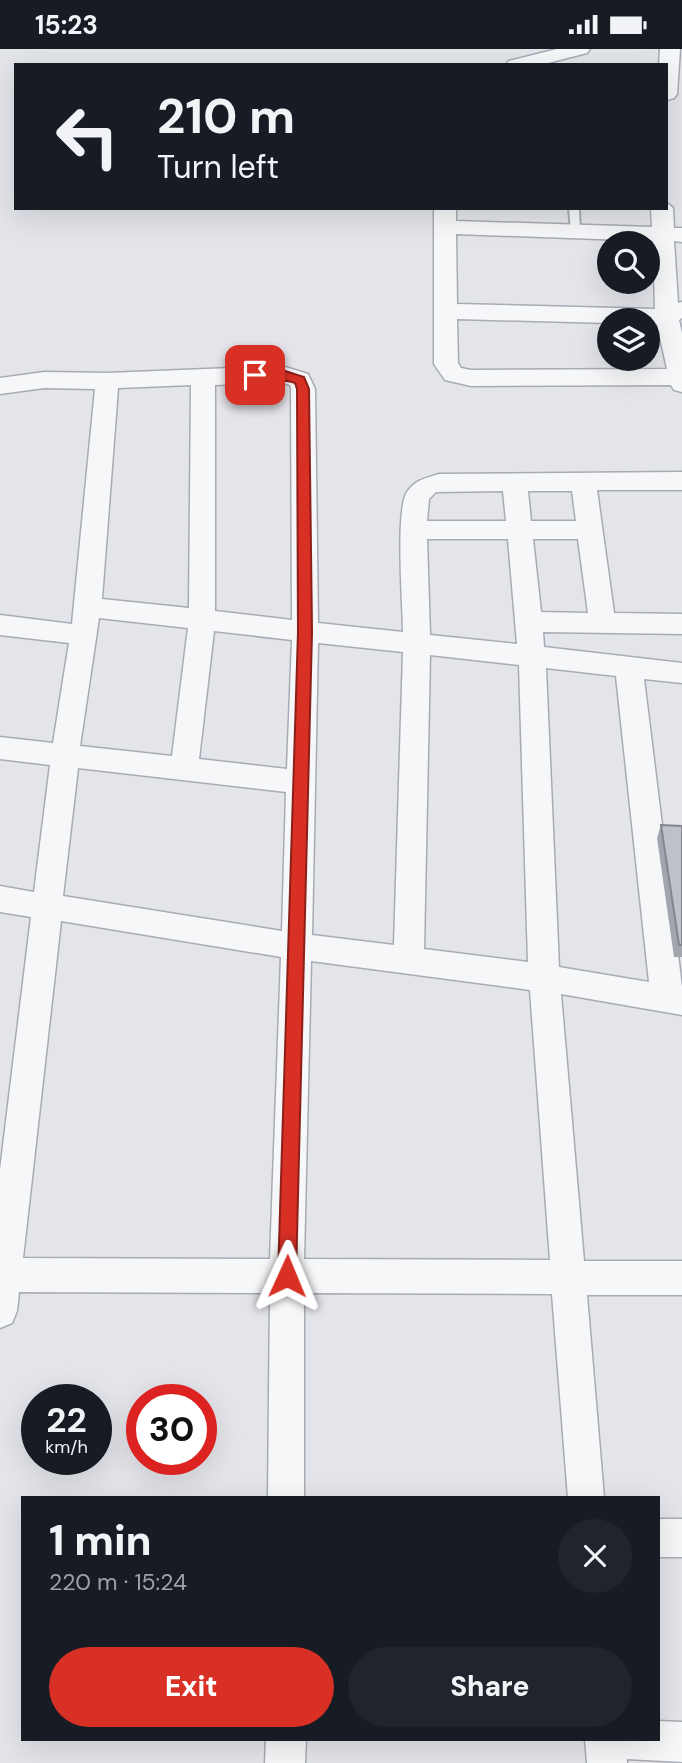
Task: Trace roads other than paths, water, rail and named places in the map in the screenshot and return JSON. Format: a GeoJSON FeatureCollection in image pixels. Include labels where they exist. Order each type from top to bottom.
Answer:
{"type":"FeatureCollection","features":[{"type":"Feature","properties":{"kind":"street"},"geometry":{"type":"LineString","coordinates":[[506,49],[517,63]]}},
{"type":"Feature","properties":{"kind":"street"},"geometry":{"type":"LineString","coordinates":[[668,79],[670,49]]}},
{"type":"Feature","properties":{"kind":"street"},"geometry":{"type":"LineString","coordinates":[[524,63],[570,56]]}},
{"type":"Feature","properties":{"kind":"street"},"geometry":{"type":"LineString","coordinates":[[663,210],[672,234],[681,380],[460,377],[453,374],[446,363],[445,218],[576,231],[672,234]]}},
{"type":"Feature","properties":{"kind":"street"},"geometry":{"type":"LineString","coordinates":[[445,311],[675,313]]}},
{"type":"Feature","properties":{"kind":"street"},"geometry":{"type":"LineString","coordinates":[[0,386],[44,380],[107,381],[282,374],[300,380],[303,389],[305,632],[287,1276],[286,1496]]}},
{"type":"Feature","properties":{"kind":"street"},"geometry":{"type":"LineString","coordinates":[[184,768],[202,621],[203,378]]}},
{"type":"Feature","properties":{"kind":"street"},"geometry":{"type":"LineString","coordinates":[[0,1311],[2,1275],[65,756],[85,621],[107,381]]}},
{"type":"Feature","properties":{"kind":"street"},"geometry":{"type":"LineString","coordinates":[[583,481],[602,623]]}},
{"type":"Feature","properties":{"kind":"street"},"geometry":{"type":"LineString","coordinates":[[409,959],[417,645],[414,530],[417,496],[428,486],[439,483],[682,481]]}},
{"type":"Feature","properties":{"kind":"street"},"geometry":{"type":"LineString","coordinates":[[515,483],[532,657],[544,978],[586,1496]]}},
{"type":"Feature","properties":{"kind":"street"},"geometry":{"type":"LineString","coordinates":[[414,530],[589,530]]}},
{"type":"Feature","properties":{"kind":"street"},"geometry":{"type":"LineString","coordinates":[[0,625],[85,621],[202,621],[682,673]]}},
{"type":"Feature","properties":{"kind":"street"},"geometry":{"type":"LineString","coordinates":[[529,622],[682,624]]}},
{"type":"Feature","properties":{"kind":"street"},"geometry":{"type":"LineString","coordinates":[[0,899],[295,946],[544,978],[674,1000],[629,668]]}},
{"type":"Feature","properties":{"kind":"street"},"geometry":{"type":"LineString","coordinates":[[0,747],[301,782]]}},
{"type":"Feature","properties":{"kind":"street"},"geometry":{"type":"LineString","coordinates":[[2,1275],[682,1278]]}},
{"type":"Feature","properties":{"kind":"street"},"geometry":{"type":"LineString","coordinates":[[660,1538],[682,1538]]}},
{"type":"Feature","properties":{"kind":"street"},"geometry":{"type":"LineString","coordinates":[[285,1763],[286,1741]]}},
{"type":"Feature","properties":{"kind":"street"},"geometry":{"type":"LineString","coordinates":[[605,1741],[607,1763]]}},
{"type":"Feature","properties":{"kind":"street"},"geometry":{"type":"LineString","coordinates":[[660,1741],[682,1742]]}},
{"type":"Feature","properties":{"kind":"lane"},"geometry":{"type":"LineString","coordinates":[[574,210],[576,231]]}}]}
